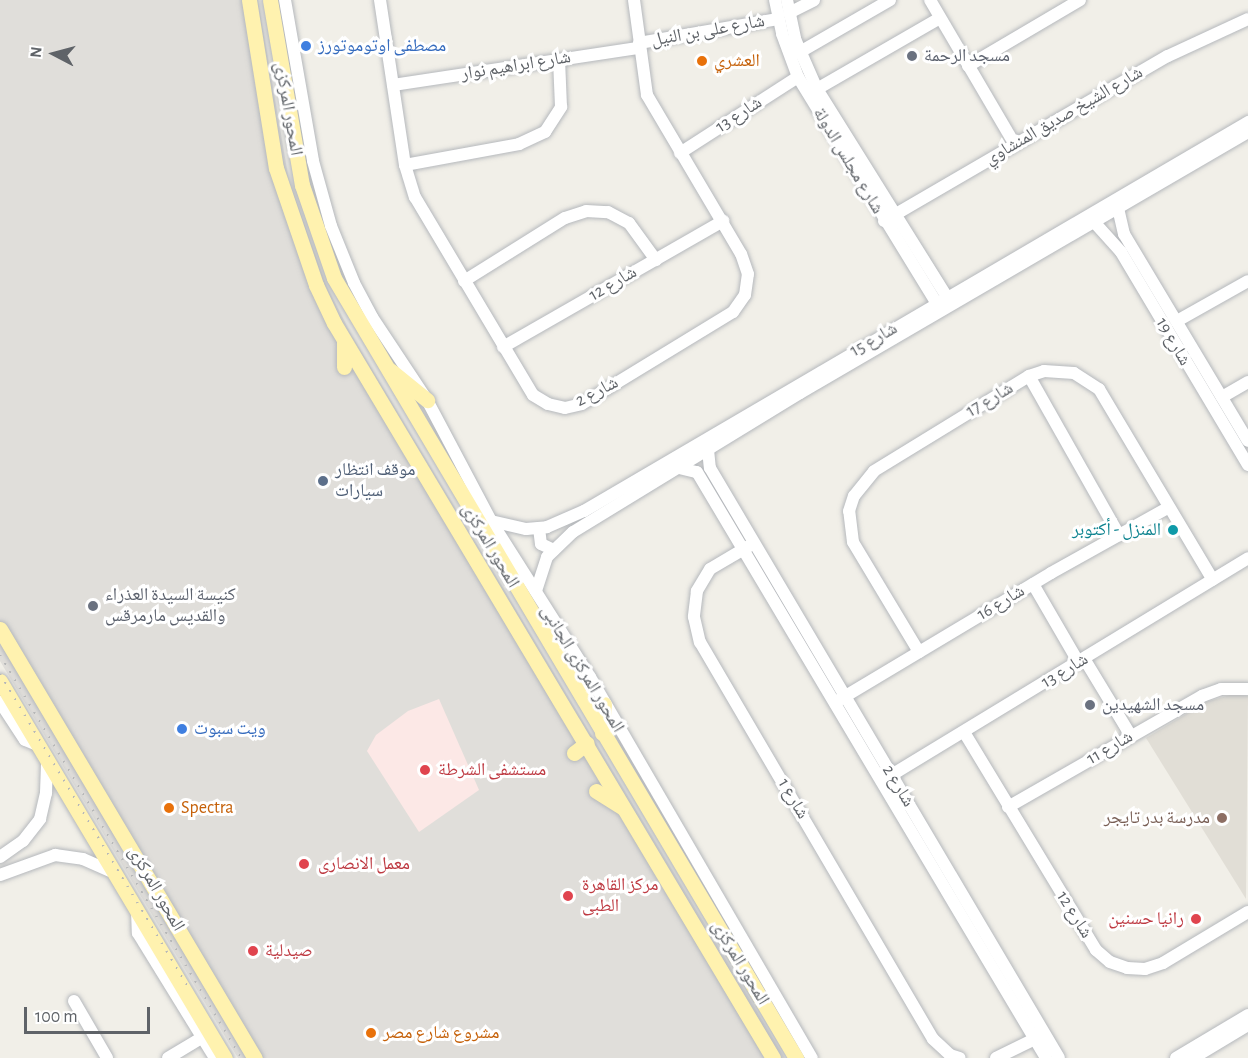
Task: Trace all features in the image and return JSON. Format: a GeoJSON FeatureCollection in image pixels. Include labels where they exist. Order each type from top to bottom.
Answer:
{"type":"FeatureCollection","features":[{"type":"Feature","properties":{"kind":"main road","name":"المحور المركزى"},"geometry":{"type":"LineString","coordinates":[[249,0],[276,168],[300,247],[344,338],[587,743],[718,980],[735,994],[773,1058]]}},
{"type":"Feature","properties":{"kind":"main road","name":"المحور المركزى"},"geometry":{"type":"LineString","coordinates":[[270,0],[284,94],[302,185],[319,240],[334,278],[382,364],[796,1058]]}},
{"type":"Feature","properties":{"kind":"main road"},"geometry":{"type":"LineString","coordinates":[[260,75],[269,77],[273,73],[276,42]]}},
{"type":"Feature","properties":{"kind":"main road"},"geometry":{"type":"LineString","coordinates":[[268,125],[269,97],[276,91],[284,94]]}},
{"type":"Feature","properties":{"kind":"main road"},"geometry":{"type":"LineString","coordinates":[[344,338],[344,367]]}},
{"type":"Feature","properties":{"kind":"main road"},"geometry":{"type":"LineString","coordinates":[[382,364],[427,400]]}},
{"type":"Feature","properties":{"kind":"main road","name":"المحور المركزى"},"geometry":{"type":"LineString","coordinates":[[0,629],[159,884],[198,963],[255,1058]]}},
{"type":"Feature","properties":{"kind":"main road","name":"المحور المركزى"},"geometry":{"type":"LineString","coordinates":[[0,681],[225,1058]]}},
{"type":"Feature","properties":{"kind":"main road"},"geometry":{"type":"LineString","coordinates":[[602,733],[604,704]]}},
{"type":"Feature","properties":{"kind":"main road"},"geometry":{"type":"LineString","coordinates":[[574,753],[587,743]]}},
{"type":"Feature","properties":{"kind":"main road"},"geometry":{"type":"LineString","coordinates":[[597,791],[625,809]]}},
{"type":"Feature","properties":{"kind":"main road"},"geometry":{"type":"LineString","coordinates":[[177,977],[188,974],[198,963]]}},
{"type":"Feature","properties":{"kind":"main road"},"geometry":{"type":"LineString","coordinates":[[735,994],[743,995],[748,990],[745,971]]}},
{"type":"Feature","properties":{"kind":"main road"},"geometry":{"type":"LineString","coordinates":[[764,1043],[760,1023],[773,1020]]}},
{"type":"Feature","properties":{"kind":"street","name":"المحور المركزى الجانبى"},"geometry":{"type":"LineString","coordinates":[[285,0],[313,161],[331,226],[372,317],[427,400],[492,521],[604,704],[812,1058]]}},
{"type":"Feature","properties":{"kind":"street","name":"شارع 2"},"geometry":{"type":"LineString","coordinates":[[380,0],[405,165],[419,205],[533,395],[548,404],[565,408],[582,404],[733,312],[745,295],[748,274],[723,221],[649,101],[634,0]]}},
{"type":"Feature","properties":{"kind":"street","name":"شارع مجلس الدولة"},"geometry":{"type":"LineString","coordinates":[[775,0],[785,10],[816,94],[888,219],[945,305]]}},
{"type":"Feature","properties":{"kind":"street","name":"شارع على بن النيل"},"geometry":{"type":"LineString","coordinates":[[639,45],[785,10],[814,0]]}},
{"type":"Feature","properties":{"kind":"street"},"geometry":{"type":"LineString","coordinates":[[800,52],[890,0]]}},
{"type":"Feature","properties":{"kind":"street"},"geometry":{"type":"LineString","coordinates":[[969,66],[1080,0]]}},
{"type":"Feature","properties":{"kind":"street"},"geometry":{"type":"LineString","coordinates":[[931,1],[1015,145]]}},
{"type":"Feature","properties":{"kind":"street","name":"شارع مجلس الدولة"},"geometry":{"type":"LineString","coordinates":[[785,10],[798,77],[816,94]]}},
{"type":"Feature","properties":{"kind":"street"},"geometry":{"type":"LineString","coordinates":[[816,94],[940,18]]}},
{"type":"Feature","properties":{"kind":"street","name":"شارع الشيخ صديق المنشاوي"},"geometry":{"type":"LineString","coordinates":[[888,219],[1184,47],[1248,18]]}},
{"type":"Feature","properties":{"kind":"street","name":"شارع ابراهيم نوار"},"geometry":{"type":"LineString","coordinates":[[393,85],[559,60],[639,45]]}},
{"type":"Feature","properties":{"kind":"street"},"geometry":{"type":"LineString","coordinates":[[405,165],[519,144],[545,132],[561,107],[559,60]]}},
{"type":"Feature","properties":{"kind":"street","name":"شارع 13"},"geometry":{"type":"LineString","coordinates":[[680,153],[798,77]]}},
{"type":"Feature","properties":{"kind":"street","name":"شارع 15"},"geometry":{"type":"LineString","coordinates":[[492,521],[506,527],[539,528],[584,511],[731,430],[945,305],[1164,175],[1248,122]]}},
{"type":"Feature","properties":{"kind":"street","name":"شارع 15"},"geometry":{"type":"LineString","coordinates":[[945,305],[1095,223],[1164,175],[1248,132]]}},
{"type":"Feature","properties":{"kind":"street","name":"شارع 19"},"geometry":{"type":"LineString","coordinates":[[1118,208],[1124,234],[1248,441]]}},
{"type":"Feature","properties":{"kind":"street"},"geometry":{"type":"LineString","coordinates":[[464,281],[565,218],[586,211],[608,212],[629,223],[656,260]]}},
{"type":"Feature","properties":{"kind":"street","name":"شارع 12"},"geometry":{"type":"LineString","coordinates":[[503,347],[723,221]]}},
{"type":"Feature","properties":{"kind":"street","name":"شارع 19"},"geometry":{"type":"LineString","coordinates":[[1095,223],[1120,252],[1248,465]]}},
{"type":"Feature","properties":{"kind":"street"},"geometry":{"type":"LineString","coordinates":[[1177,321],[1248,281]]}},
{"type":"Feature","properties":{"kind":"street"},"geometry":{"type":"LineString","coordinates":[[1188,368],[1201,361]]}},
{"type":"Feature","properties":{"kind":"street","name":"شارع 17"},"geometry":{"type":"LineString","coordinates":[[919,652],[853,542],[849,527],[854,496],[874,471],[1029,376],[1044,371],[1066,371],[1088,379],[1099,389],[1212,580]]}},
{"type":"Feature","properties":{"kind":"street"},"geometry":{"type":"LineString","coordinates":[[1029,376],[1119,535]]}},
{"type":"Feature","properties":{"kind":"street"},"geometry":{"type":"LineString","coordinates":[[1222,397],[1248,382]]}},
{"type":"Feature","properties":{"kind":"street","name":"شارع 15"},"geometry":{"type":"LineString","coordinates":[[536,591],[539,574],[554,550],[573,532],[708,450],[731,430]]}},
{"type":"Feature","properties":{"kind":"street","name":"شارع 2"},"geometry":{"type":"LineString","coordinates":[[708,450],[710,468],[755,543],[840,700],[1040,1036],[1059,1058]]}},
{"type":"Feature","properties":{"kind":"street","name":"شارع 2"},"geometry":{"type":"LineString","coordinates":[[679,468],[697,472],[743,550],[840,700]]}},
{"type":"Feature","properties":{"kind":"street","name":"شارع 16"},"geometry":{"type":"LineString","coordinates":[[840,700],[1032,584],[1169,507]]}},
{"type":"Feature","properties":{"kind":"street"},"geometry":{"type":"LineString","coordinates":[[539,528],[541,544],[554,550]]}},
{"type":"Feature","properties":{"kind":"street","name":"شارع 1"},"geometry":{"type":"LineString","coordinates":[[755,543],[710,569],[697,591],[694,617],[700,642],[933,1039],[950,1055],[960,1058]]}},
{"type":"Feature","properties":{"kind":"street","name":"شارع 13"},"geometry":{"type":"LineString","coordinates":[[886,778],[1082,662],[1248,558]]}},
{"type":"Feature","properties":{"kind":"street"},"geometry":{"type":"LineString","coordinates":[[1032,584],[1131,736]]}},
{"type":"Feature","properties":{"kind":"street","name":"شارع 11"},"geometry":{"type":"LineString","coordinates":[[1008,807],[1131,736],[1212,693],[1248,689]]}},
{"type":"Feature","properties":{"kind":"street"},"geometry":{"type":"LineString","coordinates":[[0,702],[25,740],[44,752],[45,806],[40,819],[23,841],[0,857]]}},
{"type":"Feature","properties":{"kind":"street","name":"شارع 12"},"geometry":{"type":"LineString","coordinates":[[964,732],[1096,950],[1110,962],[1136,969],[1163,963],[1248,912]]}},
{"type":"Feature","properties":{"kind":"street"},"geometry":{"type":"LineString","coordinates":[[0,875],[55,855],[83,859],[114,873]]}},
{"type":"Feature","properties":{"kind":"street"},"geometry":{"type":"LineString","coordinates":[[137,910],[138,933],[215,1058]]}},
{"type":"Feature","properties":{"kind":"street"},"geometry":{"type":"LineString","coordinates":[[74,1001],[106,1058]]}},
{"type":"Feature","properties":{"kind":"street"},"geometry":{"type":"LineString","coordinates":[[1177,1058],[1248,1015]]}},
{"type":"Feature","properties":{"kind":"street"},"geometry":{"type":"LineString","coordinates":[[1193,1058],[1248,1025]]}},
{"type":"Feature","properties":{"kind":"street","name":"شارع 2"},"geometry":{"type":"LineString","coordinates":[[1040,1036],[1046,1058]]}},
{"type":"Feature","properties":{"kind":"street"},"geometry":{"type":"LineString","coordinates":[[996,1058],[1040,1036]]}},
{"type":"Feature","properties":{"kind":"street"},"geometry":{"type":"LineString","coordinates":[[168,1058],[203,1037]]}},
{"type":"Feature","properties":{"kind":"shaded area"},"geometry":{"type":"Polygon","coordinates":[[[0,0],[258,0],[289,181],[327,287],[351,334],[785,1058],[238,1058],[0,661],[0,0]]]}},
{"type":"Feature","properties":{"kind":"shaded area","name":"مدرسة بدر تايجر"},"geometry":{"type":"Polygon","coordinates":[[[1233,694],[1248,696],[1246,899],[1146,738],[1206,702],[1233,694]]]}},
{"type":"Feature","properties":{"kind":"shaded area","name":"مستشفى الشرطة"},"geometry":{"type":"Polygon","coordinates":[[[439,699],[479,790],[419,832],[367,751],[376,735],[408,711],[439,699]]]}},
{"type":"Feature","properties":{"kind":"railway"},"geometry":{"type":"LineString","coordinates":[[0,655],[241,1058]]}},
{"type":"Feature","properties":{"kind":"railway"},"geometry":{"type":"LineString","coordinates":[[0,674],[189,988]]}},
{"type":"Feature","properties":{"kind":"place","name":"مصطفى اوتوموتورز"},"geometry":{"type":"Point","coordinates":[306,46]}},
{"type":"Feature","properties":{"kind":"place","name":"مسجد الرحمة"},"geometry":{"type":"Point","coordinates":[912,56]}},
{"type":"Feature","properties":{"kind":"place","name":"العشري"},"geometry":{"type":"Point","coordinates":[702,61]}},
{"type":"Feature","properties":{"kind":"place","name":"موقف انتظار سيارات"},"geometry":{"type":"Point","coordinates":[323,481]}},
{"type":"Feature","properties":{"kind":"place","name":"المنزل - أكتوبر"},"geometry":{"type":"Point","coordinates":[1173,530]}},
{"type":"Feature","properties":{"kind":"place","name":"كنيسة السيدة العذراء والقديس مارمرقس"},"geometry":{"type":"Point","coordinates":[93,606]}},
{"type":"Feature","properties":{"kind":"place","name":"مسجد الشهيدين"},"geometry":{"type":"Point","coordinates":[1090,705]}},
{"type":"Feature","properties":{"kind":"place","name":"ويت سبوت"},"geometry":{"type":"Point","coordinates":[182,729]}},
{"type":"Feature","properties":{"kind":"place","name":"مستشفى الشرطة"},"geometry":{"type":"Point","coordinates":[425,770]}},
{"type":"Feature","properties":{"kind":"place","name":"Spectra"},"geometry":{"type":"Point","coordinates":[169,808]}},
{"type":"Feature","properties":{"kind":"place","name":"مدرسة بدر تايجر"},"geometry":{"type":"Point","coordinates":[1222,818]}},
{"type":"Feature","properties":{"kind":"place","name":"معمل الانصارى"},"geometry":{"type":"Point","coordinates":[304,864]}},
{"type":"Feature","properties":{"kind":"place","name":"مركز القاهرة الطبى"},"geometry":{"type":"Point","coordinates":[568,896]}},
{"type":"Feature","properties":{"kind":"place","name":"رانيا حسنين"},"geometry":{"type":"Point","coordinates":[1196,919]}},
{"type":"Feature","properties":{"kind":"place","name":"صيدلية"},"geometry":{"type":"Point","coordinates":[253,951]}},
{"type":"Feature","properties":{"kind":"place","name":"مشروع شارع مصر"},"geometry":{"type":"Point","coordinates":[371,1033]}}]}
